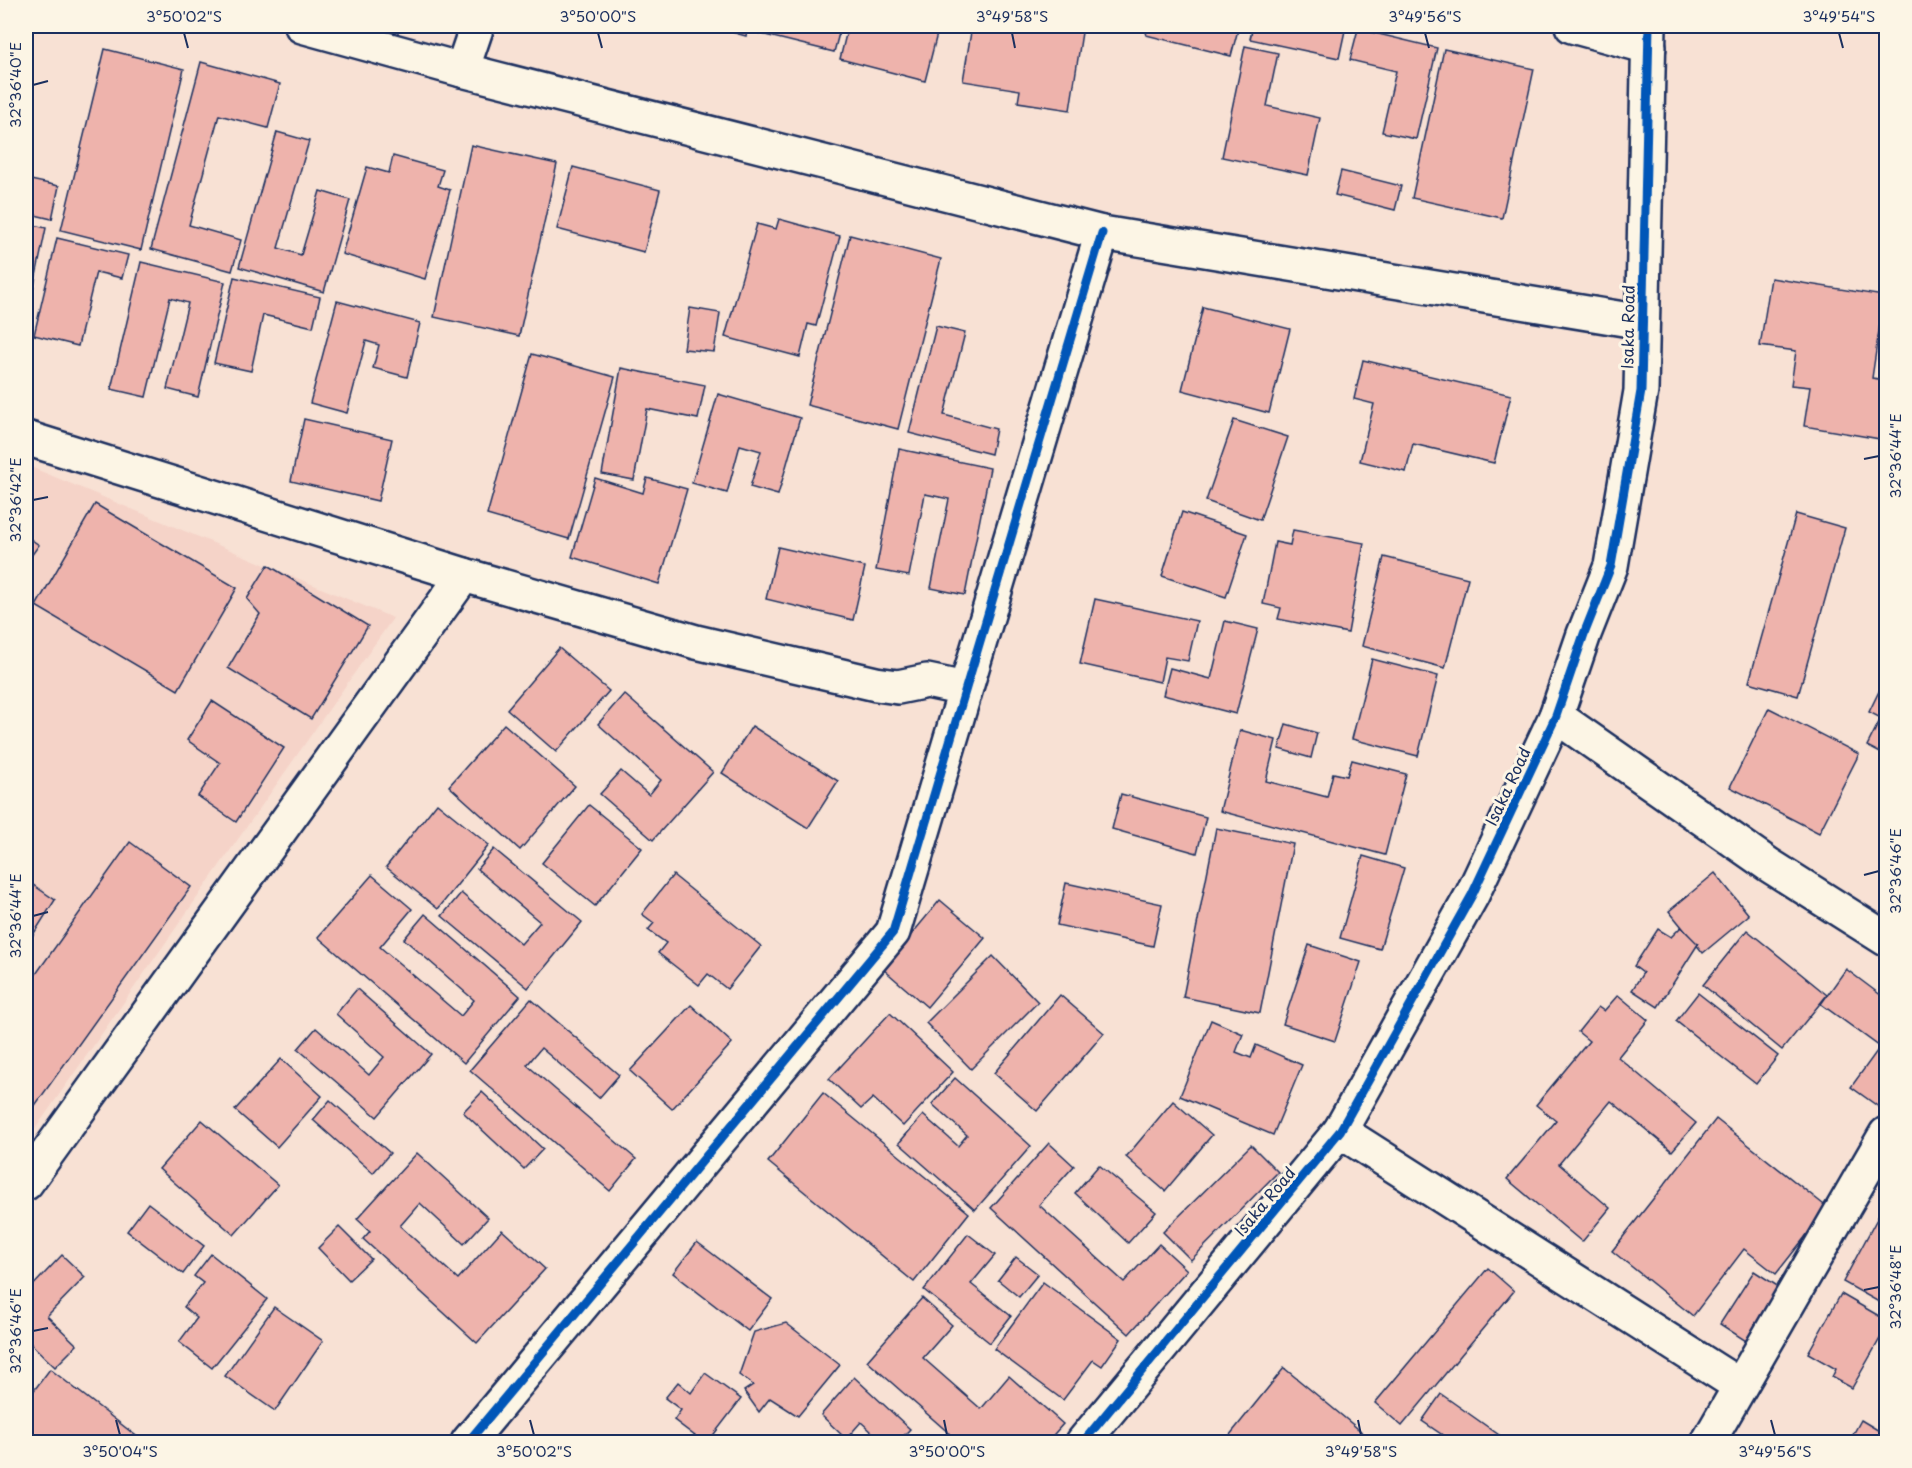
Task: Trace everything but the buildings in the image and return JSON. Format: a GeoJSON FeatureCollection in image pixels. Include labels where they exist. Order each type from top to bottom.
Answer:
{"type":"FeatureCollection","features":[{"type":"Feature","properties":{"kind":"street"},"geometry":{"type":"LineString","coordinates":[[302,26],[462,70],[1102,233],[1642,321]]}},
{"type":"Feature","properties":{"kind":"street"},"geometry":{"type":"LineString","coordinates":[[462,70],[477,26]]}},
{"type":"Feature","properties":{"kind":"street"},"geometry":{"type":"LineString","coordinates":[[1572,26],[1649,36]]}},
{"type":"Feature","properties":{"kind":"street","name":"Isaka Road"},"geometry":{"type":"LineString","coordinates":[[1083,1443],[1340,1131],[1472,895],[1556,716],[1584,634],[1611,566],[1641,391],[1649,36]]}},
{"type":"Feature","properties":{"kind":"street"},"geometry":{"type":"LineString","coordinates":[[468,1443],[893,932],[1102,233]]}},
{"type":"Feature","properties":{"kind":"street"},"geometry":{"type":"LineString","coordinates":[[26,438],[464,575],[696,642],[876,684],[898,687],[927,681],[965,689]]}},
{"type":"Feature","properties":{"kind":"street"},"geometry":{"type":"LineString","coordinates":[[26,1183],[464,575]]}},
{"type":"Feature","properties":{"kind":"street"},"geometry":{"type":"LineString","coordinates":[[1556,716],[1769,865],[1887,939]]}},
{"type":"Feature","properties":{"kind":"street"},"geometry":{"type":"LineString","coordinates":[[1340,1131],[1740,1386]]}},
{"type":"Feature","properties":{"kind":"street"},"geometry":{"type":"LineString","coordinates":[[1707,1443],[1887,1134]]}},
{"type":"Feature","properties":{"kind":"shaded area"},"geometry":{"type":"Polygon","coordinates":[[[26,465],[393,618],[26,1142],[26,465]]]}},
{"type":"Feature","properties":{"kind":"cycle path"},"geometry":{"type":"LineString","coordinates":[[1083,1442],[1340,1131],[1472,895],[1556,716],[1584,634],[1611,566],[1641,391],[1649,26]]}},
{"type":"Feature","properties":{"kind":"cycle path"},"geometry":{"type":"LineString","coordinates":[[468,1442],[893,932],[1102,233]]}}]}
